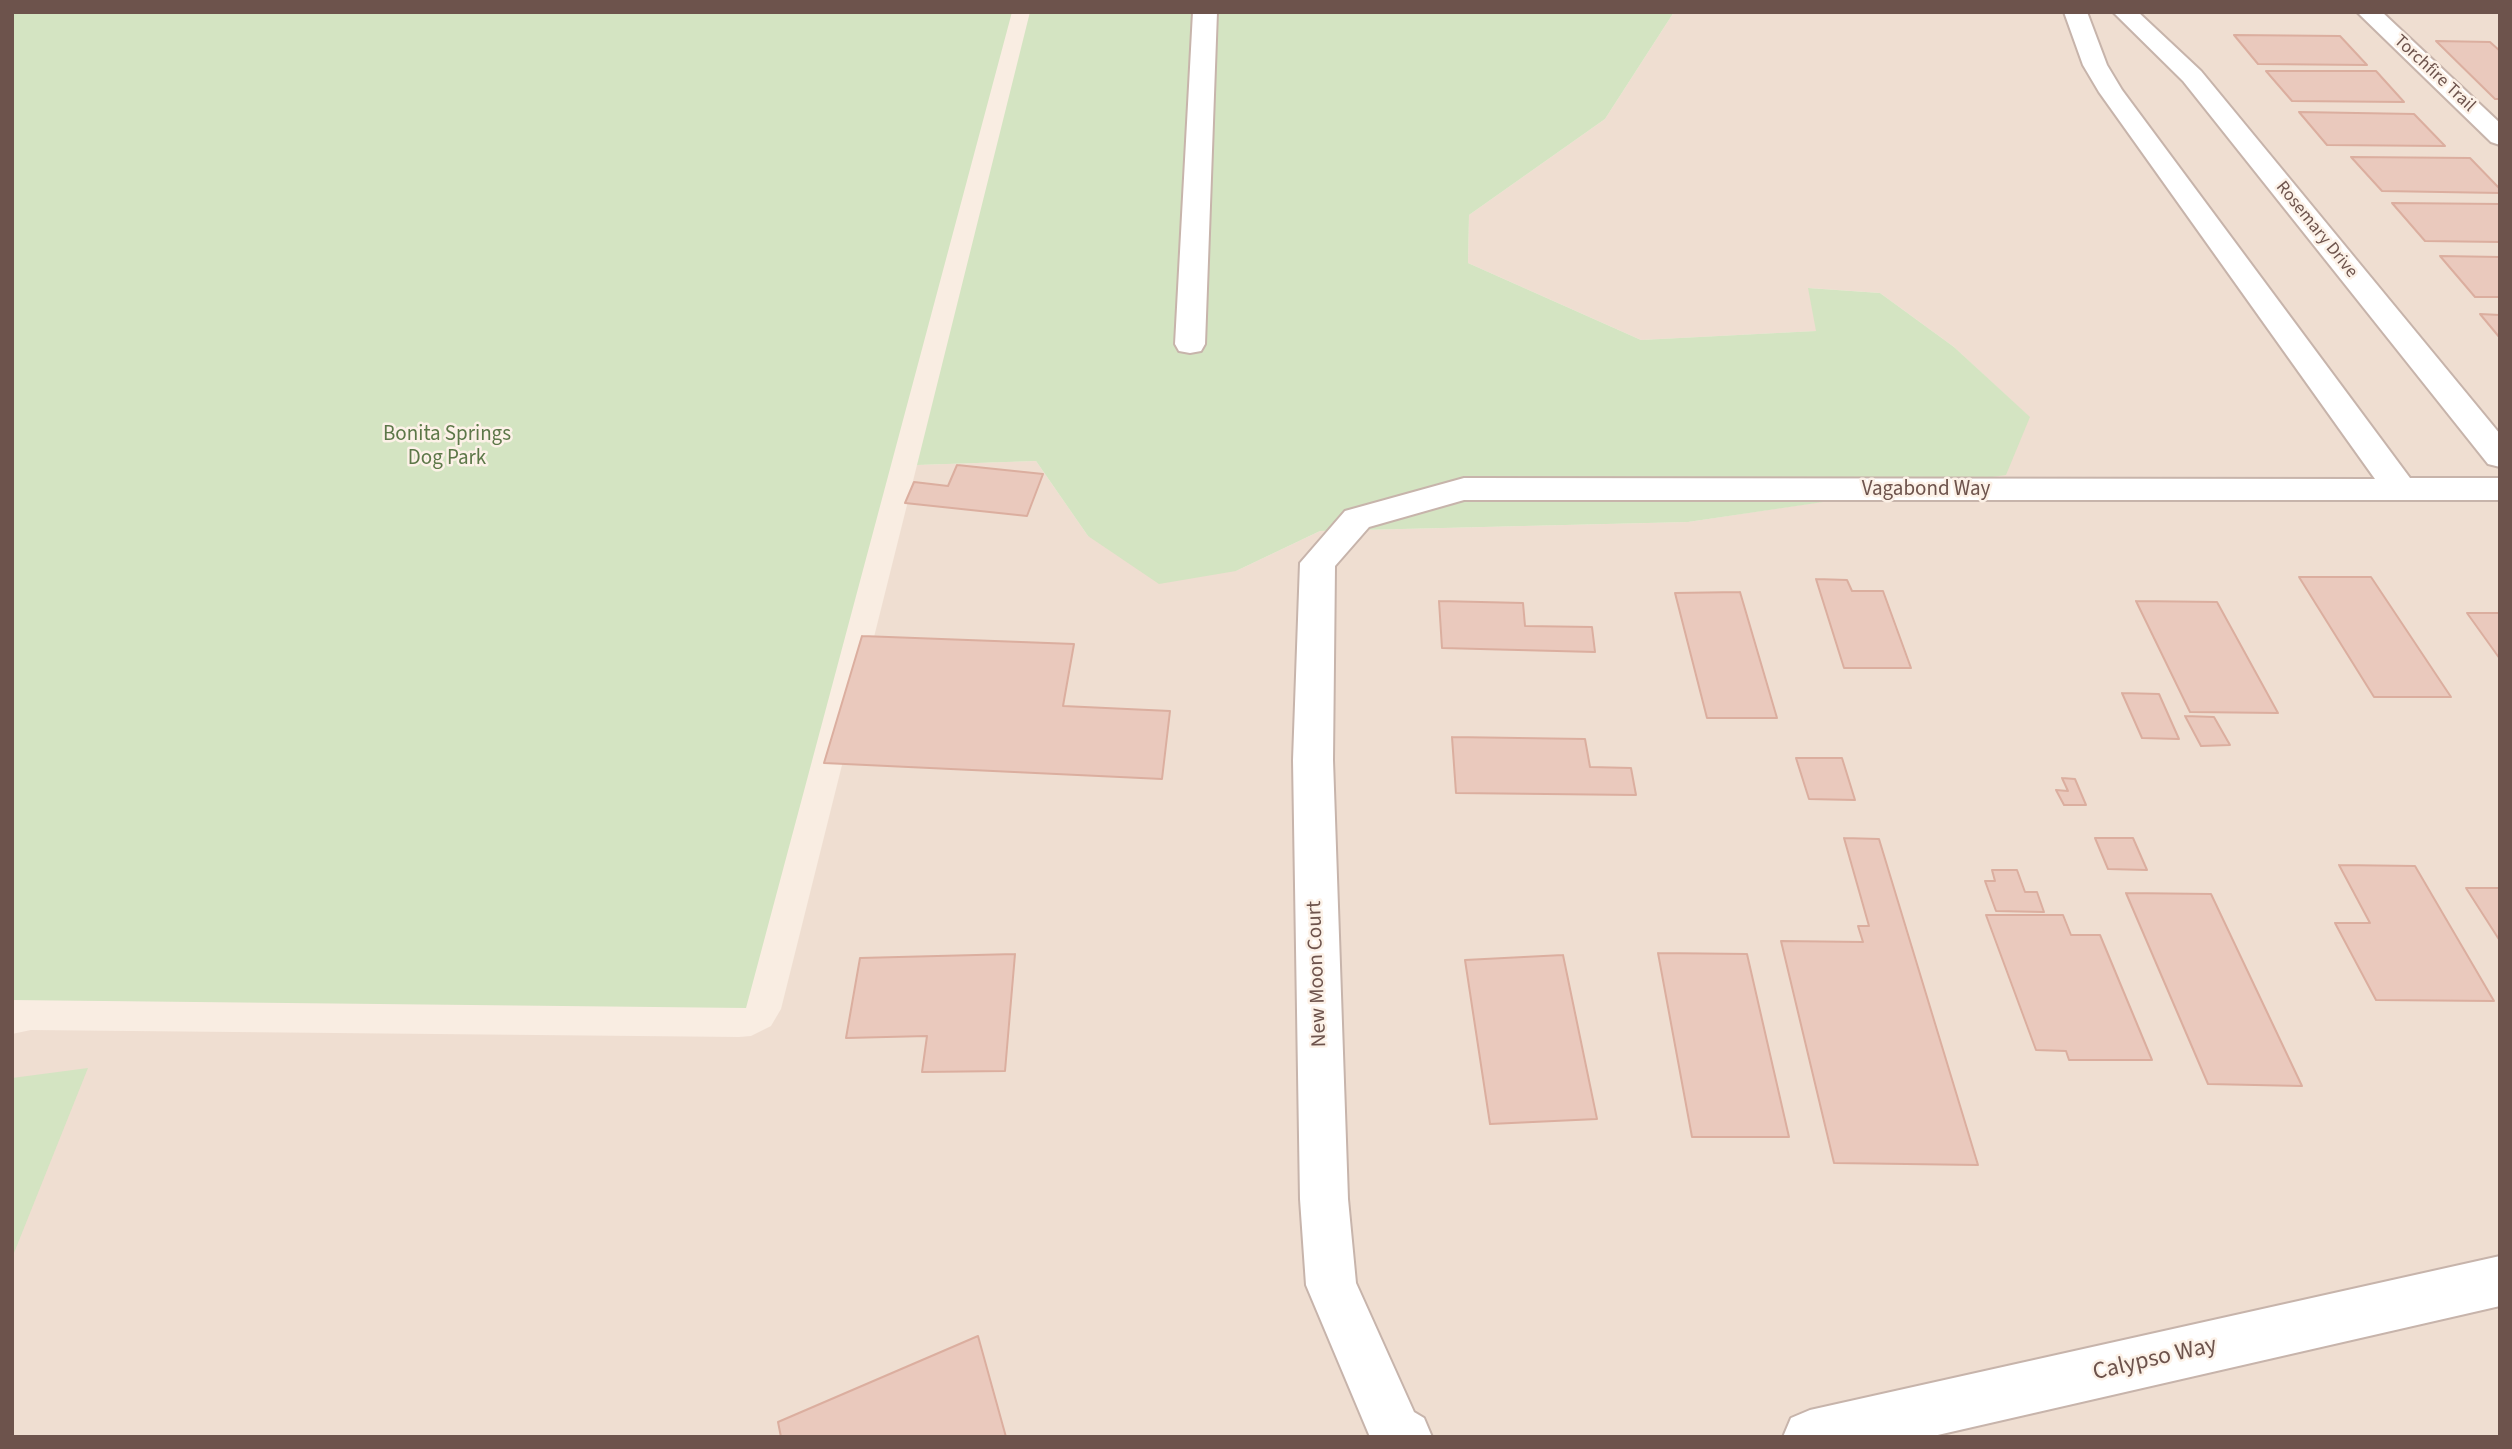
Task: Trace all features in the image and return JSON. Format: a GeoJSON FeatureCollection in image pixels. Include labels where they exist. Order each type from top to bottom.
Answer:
{"type":"FeatureCollection","features":[{"type":"Feature","properties":{"kind":"street"},"geometry":{"type":"LineString","coordinates":[[1190,344],[1205,12]]}},
{"type":"Feature","properties":{"kind":"street"},"geometry":{"type":"LineString","coordinates":[[2075,12],[2095,65],[2111,92],[2400,489]]}},
{"type":"Feature","properties":{"kind":"street","name":"Rosemary Drive"},"geometry":{"type":"LineString","coordinates":[[2124,12],[2192,76],[2500,456]]}},
{"type":"Feature","properties":{"kind":"street","name":"Torchfire Trail"},"geometry":{"type":"LineString","coordinates":[[2368,12],[2494,126]]}},
{"type":"Feature","properties":{"kind":"street","name":"Vagabond Way"},"geometry":{"type":"LineString","coordinates":[[1357,519],[1464,489],[2500,489]]}},
{"type":"Feature","properties":{"kind":"street","name":"New Moon Court"},"geometry":{"type":"LineString","coordinates":[[1357,519],[1318,562],[1313,760],[1324,1199],[1331,1284],[1400,1434]]}},
{"type":"Feature","properties":{"kind":"street","name":"Calypso Way"},"geometry":{"type":"LineString","coordinates":[[1810,1437],[2500,1281]]}},
{"type":"Feature","properties":{"kind":"shaded area"},"geometry":{"type":"Polygon","coordinates":[[[1674,12],[2500,12],[2500,1437],[12,1437],[12,1034],[31,1030],[739,1037],[751,1036],[771,1026],[781,1009],[917,465],[1036,461],[1088,536],[1236,571],[1320,531],[1688,522],[2005,474],[2029,417],[1954,347],[1880,293],[1809,288],[1817,331],[1641,340],[1468,263],[1469,215],[1605,119],[1674,12]]]}},
{"type":"Feature","properties":{"kind":"green space","name":"Bonita Springs Dog Park"},"geometry":{"type":"Polygon","coordinates":[[[12,12],[1012,12],[746,1008],[12,1000],[12,12]]]}},
{"type":"Feature","properties":{"kind":"green space"},"geometry":{"type":"Polygon","coordinates":[[[1030,12],[1674,12],[1605,119],[1469,215],[1468,263],[1641,340],[1816,331],[1808,288],[1880,293],[1954,347],[2030,417],[2006,475],[1688,522],[1320,531],[1236,571],[1159,584],[1088,536],[1036,461],[917,465],[1030,12]]]}},
{"type":"Feature","properties":{"kind":"green space"},"geometry":{"type":"Polygon","coordinates":[[[88,1068],[12,1258],[12,1078],[88,1068]]]}},
{"type":"Feature","properties":{"kind":"building"},"geometry":{"type":"Polygon","coordinates":[[[2234,35],[2340,36],[2367,65],[2258,64],[2234,35]]]}},
{"type":"Feature","properties":{"kind":"building"},"geometry":{"type":"Polygon","coordinates":[[[2436,41],[2490,42],[2500,51],[2500,99],[2495,99],[2436,41]]]}},
{"type":"Feature","properties":{"kind":"building"},"geometry":{"type":"Polygon","coordinates":[[[2266,71],[2376,71],[2404,102],[2292,101],[2266,71]]]}},
{"type":"Feature","properties":{"kind":"building"},"geometry":{"type":"Polygon","coordinates":[[[2299,112],[2414,114],[2445,146],[2327,145],[2299,112]]]}},
{"type":"Feature","properties":{"kind":"building"},"geometry":{"type":"Polygon","coordinates":[[[2351,157],[2470,158],[2500,189],[2500,193],[2382,191],[2351,157]]]}},
{"type":"Feature","properties":{"kind":"building"},"geometry":{"type":"Polygon","coordinates":[[[2392,203],[2500,204],[2500,242],[2425,241],[2392,203]]]}},
{"type":"Feature","properties":{"kind":"building"},"geometry":{"type":"Polygon","coordinates":[[[2440,256],[2500,257],[2500,297],[2475,297],[2440,256]]]}},
{"type":"Feature","properties":{"kind":"building"},"geometry":{"type":"Polygon","coordinates":[[[2480,314],[2500,315],[2500,338],[2480,314]]]}},
{"type":"Feature","properties":{"kind":"building"},"geometry":{"type":"Polygon","coordinates":[[[957,465],[1043,474],[1027,516],[905,503],[914,482],[948,486],[957,465]]]}},
{"type":"Feature","properties":{"kind":"building"},"geometry":{"type":"Polygon","coordinates":[[[2299,577],[2371,577],[2451,697],[2374,697],[2299,577]]]}},
{"type":"Feature","properties":{"kind":"building"},"geometry":{"type":"Polygon","coordinates":[[[1816,579],[1847,580],[1852,591],[1883,591],[1911,668],[1844,668],[1816,579]]]}},
{"type":"Feature","properties":{"kind":"building"},"geometry":{"type":"Polygon","coordinates":[[[1740,592],[1777,718],[1707,718],[1675,593],[1740,592]]]}},
{"type":"Feature","properties":{"kind":"building"},"geometry":{"type":"Polygon","coordinates":[[[1439,601],[1523,603],[1525,626],[1592,627],[1595,652],[1442,648],[1439,601]]]}},
{"type":"Feature","properties":{"kind":"building"},"geometry":{"type":"Polygon","coordinates":[[[2136,601],[2217,602],[2278,713],[2190,712],[2136,601]]]}},
{"type":"Feature","properties":{"kind":"building"},"geometry":{"type":"Polygon","coordinates":[[[2467,613],[2500,613],[2500,659],[2467,613]]]}},
{"type":"Feature","properties":{"kind":"building"},"geometry":{"type":"Polygon","coordinates":[[[862,636],[1074,644],[1063,706],[1170,711],[1162,779],[824,763],[862,636]]]}},
{"type":"Feature","properties":{"kind":"building"},"geometry":{"type":"Polygon","coordinates":[[[2122,693],[2159,694],[2179,739],[2142,738],[2122,693]]]}},
{"type":"Feature","properties":{"kind":"building"},"geometry":{"type":"Polygon","coordinates":[[[2185,716],[2214,717],[2230,745],[2201,746],[2185,716]]]}},
{"type":"Feature","properties":{"kind":"building"},"geometry":{"type":"Polygon","coordinates":[[[1452,737],[1585,739],[1590,767],[1631,768],[1636,795],[1456,793],[1452,737]]]}},
{"type":"Feature","properties":{"kind":"building"},"geometry":{"type":"Polygon","coordinates":[[[1796,758],[1842,758],[1855,800],[1809,799],[1796,758]]]}},
{"type":"Feature","properties":{"kind":"building"},"geometry":{"type":"Polygon","coordinates":[[[2062,778],[2075,779],[2086,805],[2064,805],[2056,790],[2068,791],[2062,778]]]}},
{"type":"Feature","properties":{"kind":"building"},"geometry":{"type":"Polygon","coordinates":[[[1844,838],[1879,839],[1978,1165],[1834,1163],[1781,941],[1863,942],[1858,926],[1869,926],[1844,838]]]}},
{"type":"Feature","properties":{"kind":"building"},"geometry":{"type":"Polygon","coordinates":[[[2095,838],[2133,838],[2147,870],[2108,869],[2095,838]]]}},
{"type":"Feature","properties":{"kind":"building"},"geometry":{"type":"Polygon","coordinates":[[[2339,865],[2415,866],[2494,1001],[2376,1000],[2335,923],[2370,923],[2339,865]]]}},
{"type":"Feature","properties":{"kind":"building"},"geometry":{"type":"Polygon","coordinates":[[[1992,870],[2017,870],[2025,892],[2037,892],[2044,912],[1996,911],[1985,881],[1995,881],[1992,870]]]}},
{"type":"Feature","properties":{"kind":"building"},"geometry":{"type":"Polygon","coordinates":[[[2466,888],[2500,888],[2500,941],[2466,888]]]}},
{"type":"Feature","properties":{"kind":"building"},"geometry":{"type":"Polygon","coordinates":[[[2126,893],[2211,894],[2302,1086],[2208,1084],[2126,893]]]}},
{"type":"Feature","properties":{"kind":"building"},"geometry":{"type":"Polygon","coordinates":[[[1986,915],[2063,915],[2071,935],[2100,935],[2152,1060],[2069,1060],[2066,1051],[2036,1050],[1986,915]]]}},
{"type":"Feature","properties":{"kind":"building"},"geometry":{"type":"Polygon","coordinates":[[[1658,953],[1747,954],[1789,1137],[1692,1137],[1658,953]]]}},
{"type":"Feature","properties":{"kind":"building"},"geometry":{"type":"Polygon","coordinates":[[[1015,954],[1005,1071],[922,1072],[927,1036],[846,1038],[860,958],[1015,954]]]}},
{"type":"Feature","properties":{"kind":"building"},"geometry":{"type":"Polygon","coordinates":[[[1563,955],[1597,1119],[1490,1124],[1465,960],[1563,955]]]}},
{"type":"Feature","properties":{"kind":"building"},"geometry":{"type":"Polygon","coordinates":[[[978,1336],[1006,1437],[781,1437],[778,1422],[978,1336]]]}}]}
